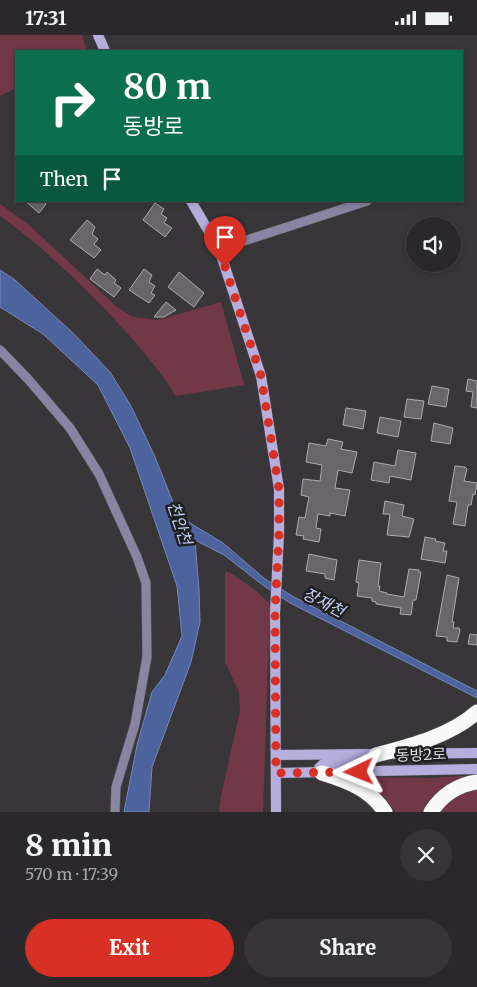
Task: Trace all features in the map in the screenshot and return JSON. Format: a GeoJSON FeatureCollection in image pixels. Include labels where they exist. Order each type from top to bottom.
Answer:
{"type":"FeatureCollection","features":[{"type":"Feature","properties":{"kind":"highway"},"geometry":{"type":"LineString","coordinates":[[376,755],[409,746],[437,735],[476,713]]}},
{"type":"Feature","properties":{"kind":"highway"},"geometry":{"type":"LineString","coordinates":[[322,773],[346,781],[364,790],[379,802],[386,812]]}},
{"type":"Feature","properties":{"kind":"highway"},"geometry":{"type":"LineString","coordinates":[[431,812],[438,802],[458,787],[477,782]]}},
{"type":"Feature","properties":{"kind":"street"},"geometry":{"type":"LineString","coordinates":[[98,35],[105,50]]}},
{"type":"Feature","properties":{"kind":"street"},"geometry":{"type":"LineString","coordinates":[[192,202],[219,249],[261,376],[279,489],[275,613],[276,812]]}},
{"type":"Feature","properties":{"kind":"street"},"geometry":{"type":"LineString","coordinates":[[219,249],[364,202]]}},
{"type":"Feature","properties":{"kind":"street"},"geometry":{"type":"LineString","coordinates":[[0,350],[70,428],[99,474],[137,557],[146,583],[147,657],[135,724],[116,787],[115,812]]}},
{"type":"Feature","properties":{"kind":"street","name":"동방2로"},"geometry":{"type":"LineString","coordinates":[[276,755],[477,753]]}},
{"type":"Feature","properties":{"kind":"street"},"geometry":{"type":"LineString","coordinates":[[322,773],[318,768],[323,764],[367,761],[394,755]]}},
{"type":"Feature","properties":{"kind":"street","name":"동방2로"},"geometry":{"type":"LineString","coordinates":[[276,773],[477,769]]}},
{"type":"Feature","properties":{"kind":"shaded area"},"geometry":{"type":"Polygon","coordinates":[[[0,35],[82,35],[87,50],[15,50],[15,88],[0,96],[0,35]]]}},
{"type":"Feature","properties":{"kind":"shaded area"},"geometry":{"type":"Polygon","coordinates":[[[0,204],[28,224],[117,307],[133,317],[158,320],[221,302],[244,385],[176,396],[138,346],[95,299],[25,235],[0,216],[0,204]]]}},
{"type":"Feature","properties":{"kind":"shaded area"},"geometry":{"type":"Polygon","coordinates":[[[225,572],[229,572],[254,589],[270,604],[263,812],[219,812],[240,711],[239,692],[225,662],[225,572]]]}},
{"type":"Feature","properties":{"kind":"shaded area"},"geometry":{"type":"Polygon","coordinates":[[[476,775],[426,812],[395,812],[377,791],[354,777],[432,778],[476,775]]]}},
{"type":"Feature","properties":{"kind":"shaded area"},"geometry":{"type":"Polygon","coordinates":[[[477,785],[477,812],[435,812],[441,805],[477,785]]]}},
{"type":"Feature","properties":{"kind":"water","name":"천안천"},"geometry":{"type":"Polygon","coordinates":[[[0,270],[15,280],[73,333],[110,372],[131,406],[155,457],[173,502],[190,523],[223,543],[265,579],[294,597],[477,691],[477,698],[290,603],[264,586],[224,555],[195,540],[200,622],[191,662],[152,767],[149,812],[124,812],[137,745],[152,692],[165,675],[182,636],[177,586],[130,448],[98,385],[43,334],[0,307],[0,270]]]}},
{"type":"Feature","properties":{"kind":"building"},"geometry":{"type":"Polygon","coordinates":[[[26,202],[44,202],[46,204],[39,213],[26,202]]]}},
{"type":"Feature","properties":{"kind":"building"},"geometry":{"type":"Polygon","coordinates":[[[155,203],[164,209],[161,214],[167,218],[164,223],[172,228],[165,237],[143,220],[155,203]]]}},
{"type":"Feature","properties":{"kind":"building"},"geometry":{"type":"Polygon","coordinates":[[[87,220],[95,227],[92,234],[98,239],[94,244],[101,250],[94,258],[70,240],[87,220]]]}},
{"type":"Feature","properties":{"kind":"building"},"geometry":{"type":"Polygon","coordinates":[[[97,269],[105,275],[107,272],[116,280],[114,283],[121,288],[114,297],[90,279],[97,269]]]}},
{"type":"Feature","properties":{"kind":"building"},"geometry":{"type":"Polygon","coordinates":[[[144,269],[152,275],[149,282],[155,286],[151,293],[155,295],[149,303],[129,290],[144,269]]]}},
{"type":"Feature","properties":{"kind":"building"},"geometry":{"type":"Polygon","coordinates":[[[179,272],[204,293],[194,307],[168,287],[179,272]]]}},
{"type":"Feature","properties":{"kind":"building"},"geometry":{"type":"Polygon","coordinates":[[[166,302],[176,310],[164,317],[154,317],[166,302]]]}},
{"type":"Feature","properties":{"kind":"building"},"geometry":{"type":"Polygon","coordinates":[[[468,379],[477,381],[477,408],[471,407],[473,392],[466,391],[468,379]]]}},
{"type":"Feature","properties":{"kind":"building"},"geometry":{"type":"Polygon","coordinates":[[[432,386],[449,389],[446,407],[428,404],[432,386]]]}},
{"type":"Feature","properties":{"kind":"building"},"geometry":{"type":"Polygon","coordinates":[[[407,399],[424,401],[421,419],[404,417],[407,399]]]}},
{"type":"Feature","properties":{"kind":"building"},"geometry":{"type":"Polygon","coordinates":[[[346,408],[366,411],[363,429],[343,425],[346,408]]]}},
{"type":"Feature","properties":{"kind":"building"},"geometry":{"type":"Polygon","coordinates":[[[380,417],[401,421],[398,437],[377,433],[380,417]]]}},
{"type":"Feature","properties":{"kind":"building"},"geometry":{"type":"Polygon","coordinates":[[[434,423],[453,428],[450,444],[431,441],[434,423]]]}},
{"type":"Feature","properties":{"kind":"building"},"geometry":{"type":"Polygon","coordinates":[[[328,439],[343,442],[341,449],[357,452],[352,473],[338,470],[335,488],[350,490],[345,516],[330,513],[330,516],[318,514],[316,528],[321,529],[319,542],[303,539],[304,536],[296,535],[299,517],[305,518],[309,497],[301,495],[303,479],[320,481],[322,465],[306,462],[309,443],[326,446],[328,439]]]}},
{"type":"Feature","properties":{"kind":"building"},"geometry":{"type":"Polygon","coordinates":[[[398,450],[416,453],[411,480],[390,476],[389,483],[371,480],[374,462],[395,466],[398,450]]]}},
{"type":"Feature","properties":{"kind":"building"},"geometry":{"type":"Polygon","coordinates":[[[455,466],[467,469],[464,481],[477,483],[471,505],[468,505],[465,526],[453,524],[457,502],[449,501],[455,466]]]}},
{"type":"Feature","properties":{"kind":"building"},"geometry":{"type":"Polygon","coordinates":[[[385,501],[404,505],[402,516],[414,519],[409,537],[387,535],[390,514],[383,514],[385,501]]]}},
{"type":"Feature","properties":{"kind":"building"},"geometry":{"type":"Polygon","coordinates":[[[425,537],[445,543],[443,551],[447,551],[445,563],[421,559],[425,537]]]}},
{"type":"Feature","properties":{"kind":"building"},"geometry":{"type":"Polygon","coordinates":[[[309,554],[337,560],[334,580],[325,578],[325,574],[306,571],[309,554]]]}},
{"type":"Feature","properties":{"kind":"building"},"geometry":{"type":"Polygon","coordinates":[[[359,560],[381,563],[378,586],[380,586],[379,591],[387,594],[404,597],[409,569],[421,572],[411,615],[400,614],[401,608],[376,604],[376,602],[372,601],[372,598],[357,596],[359,583],[356,582],[359,560]]]}},
{"type":"Feature","properties":{"kind":"building"},"geometry":{"type":"Polygon","coordinates":[[[447,575],[459,578],[452,622],[454,622],[453,628],[459,628],[460,630],[457,642],[447,641],[447,637],[436,636],[447,575]]]}},
{"type":"Feature","properties":{"kind":"building"},"geometry":{"type":"Polygon","coordinates":[[[470,634],[477,635],[477,645],[468,644],[470,634]]]}},
{"type":"Feature","properties":{"kind":"route"},"geometry":{"type":"LineString","coordinates":[[225,267],[261,376],[279,489],[275,613],[276,773],[359,772]]}},
{"type":"Feature","properties":{"kind":"water label","name":"장재천"},"geometry":{"type":"Point","coordinates":[324,602]}}]}
